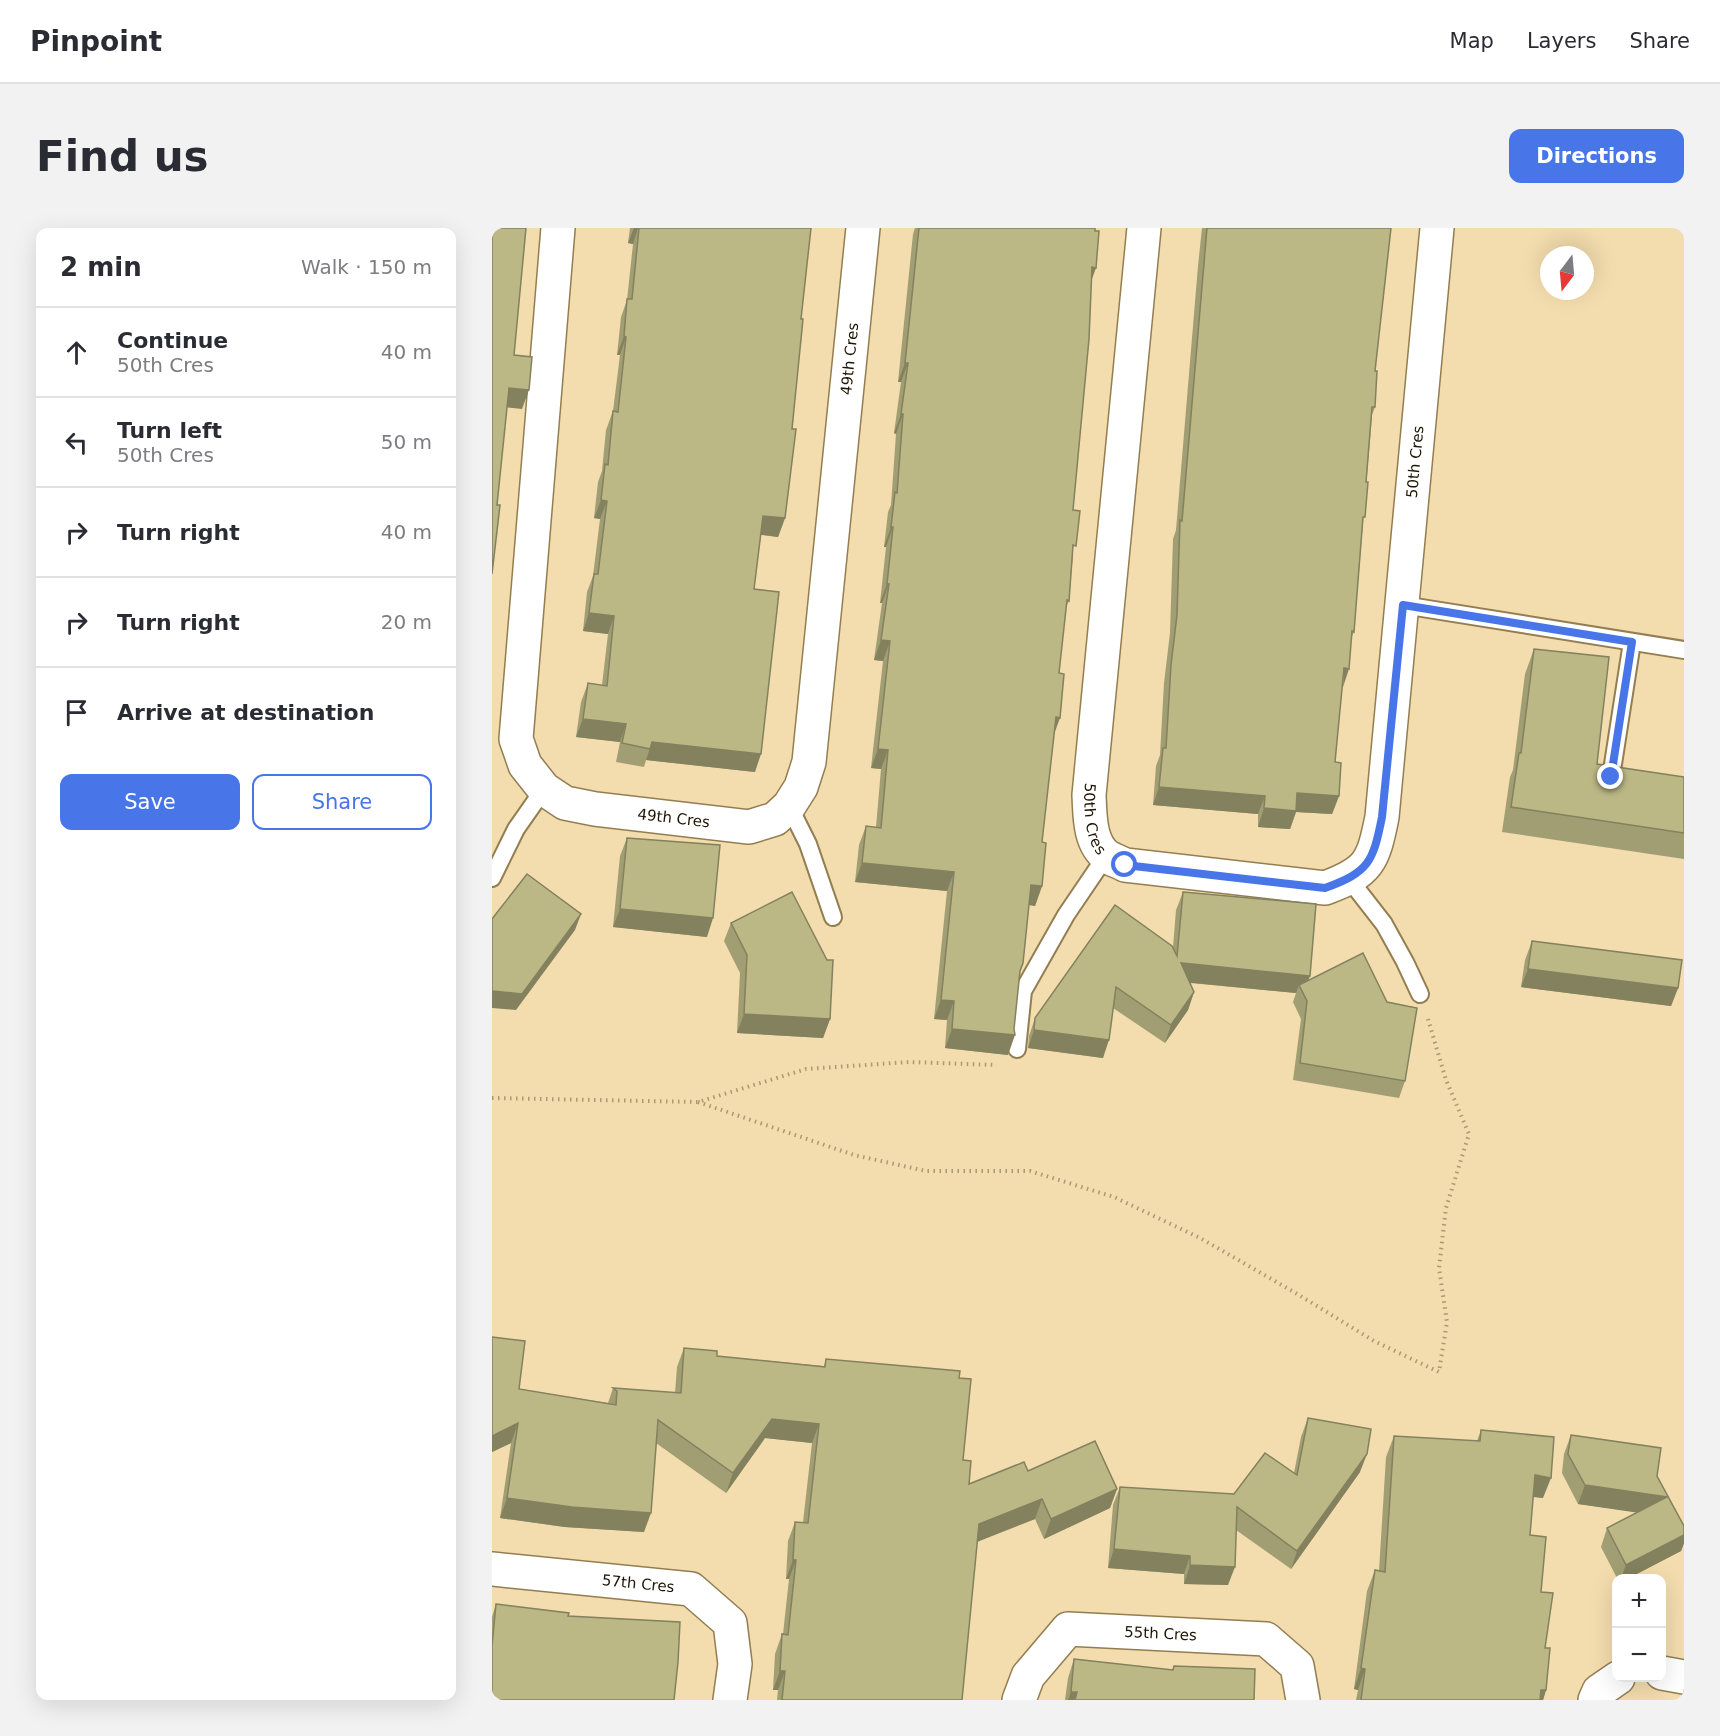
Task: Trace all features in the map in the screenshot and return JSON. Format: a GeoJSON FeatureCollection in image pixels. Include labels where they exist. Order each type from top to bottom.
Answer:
{"type":"FeatureCollection","features":[{"type":"Feature","properties":{"kind":"street","name":"49th Cres"},"geometry":{"type":"LineString","coordinates":[[558,228],[516,739],[525,765],[544,789],[565,803],[595,809],[749,827],[775,819],[789,806],[801,787],[809,762],[863,228]]}},
{"type":"Feature","properties":{"kind":"street","name":"50th Cres"},"geometry":{"type":"LineString","coordinates":[[1144,228],[1089,795],[1090,822],[1096,842],[1106,856],[1125,865],[1325,888],[1349,879],[1365,868],[1376,847],[1382,817],[1437,228]]}},
{"type":"Feature","properties":{"kind":"street","name":"57th Cres"},"geometry":{"type":"LineString","coordinates":[[492,1569],[692,1589],[730,1623],[735,1664],[730,1700]]}},
{"type":"Feature","properties":{"kind":"street","name":"55th Cres"},"geometry":{"type":"LineString","coordinates":[[1019,1700],[1028,1676],[1068,1629],[1266,1639],[1297,1666],[1303,1700]]}},
{"type":"Feature","properties":{"kind":"street"},"geometry":{"type":"LineString","coordinates":[[1666,1674],[1684,1677]]}},
{"type":"Feature","properties":{"kind":"street"},"geometry":{"type":"LineString","coordinates":[[1596,1700],[1599,1691],[1612,1681]]}},
{"type":"Feature","properties":{"kind":"lane"},"geometry":{"type":"LineString","coordinates":[[1403,605],[1684,650]]}},
{"type":"Feature","properties":{"kind":"lane"},"geometry":{"type":"LineString","coordinates":[[1611,777],[1632,642]]}},
{"type":"Feature","properties":{"kind":"lane"},"geometry":{"type":"LineString","coordinates":[[492,878],[516,829],[544,789]]}},
{"type":"Feature","properties":{"kind":"lane"},"geometry":{"type":"LineString","coordinates":[[789,806],[808,844],[833,918]]}},
{"type":"Feature","properties":{"kind":"lane"},"geometry":{"type":"LineString","coordinates":[[1017,1049],[1023,991],[1066,915],[1106,856]]}},
{"type":"Feature","properties":{"kind":"lane"},"geometry":{"type":"LineString","coordinates":[[1349,879],[1384,924],[1420,994]]}},
{"type":"Feature","properties":{"kind":"path"},"geometry":{"type":"LineString","coordinates":[[492,1098],[698,1102],[854,1155],[927,1171],[1030,1171],[1114,1197],[1200,1238],[1374,1341],[1439,1372],[1447,1322],[1439,1268],[1445,1218],[1469,1134],[1446,1080],[1420,994]]}},
{"type":"Feature","properties":{"kind":"path"},"geometry":{"type":"LineString","coordinates":[[698,1102],[806,1068],[909,1062],[1010,1066],[1017,1049]]}},
{"type":"Feature","properties":{"kind":"building"},"geometry":{"type":"Polygon","coordinates":[[[492,228],[526,228],[514,355],[532,357],[529,390],[509,388],[492,574],[492,228]]]}},
{"type":"Feature","properties":{"kind":"building"},"geometry":{"type":"Polygon","coordinates":[[[639,228],[811,228],[792,429],[796,429],[785,518],[763,516],[754,589],[779,592],[761,754],[652,742],[650,749],[622,743],[626,724],[583,719],[588,683],[607,686],[614,616],[589,613],[594,574],[598,574],[607,501],[601,500],[605,464],[608,465],[613,411],[618,412],[626,337],[624,336],[627,299],[632,299],[639,228]]]}},
{"type":"Feature","properties":{"kind":"building"},"geometry":{"type":"Polygon","coordinates":[[[919,228],[1095,228],[1095,231],[1099,231],[1096,268],[1092,267],[1089,339],[1073,510],[1080,511],[1076,546],[1073,545],[1069,601],[1067,600],[1059,673],[1064,674],[1060,718],[1056,717],[1042,842],[1046,843],[1042,886],[1031,885],[1023,963],[1020,971],[1015,1035],[952,1029],[954,1001],[941,1000],[954,872],[862,863],[866,826],[881,828],[888,750],[878,749],[890,641],[881,640],[889,584],[887,584],[893,527],[891,527],[895,492],[897,493],[903,414],[901,414],[908,363],[905,363],[919,228]]]}},
{"type":"Feature","properties":{"kind":"building"},"geometry":{"type":"Polygon","coordinates":[[[1207,228],[1391,228],[1375,371],[1377,371],[1375,407],[1372,407],[1366,482],[1368,482],[1354,632],[1352,631],[1349,669],[1344,668],[1335,762],[1341,763],[1339,796],[1297,793],[1296,811],[1264,808],[1265,796],[1159,787],[1163,748],[1166,748],[1171,665],[1177,615],[1180,520],[1182,521],[1207,228]]]}},
{"type":"Feature","properties":{"kind":"building"},"geometry":{"type":"Polygon","coordinates":[[[1534,649],[1609,657],[1597,764],[1684,777],[1684,833],[1511,807],[1519,753],[1521,753],[1534,649]]]}},
{"type":"Feature","properties":{"kind":"building"},"geometry":{"type":"Polygon","coordinates":[[[627,838],[720,845],[713,918],[620,909],[627,838]]]}},
{"type":"Feature","properties":{"kind":"building"},"geometry":{"type":"Polygon","coordinates":[[[527,874],[581,914],[522,994],[492,991],[492,919],[527,874]]]}},
{"type":"Feature","properties":{"kind":"building"},"geometry":{"type":"Polygon","coordinates":[[[792,892],[827,960],[833,960],[830,1019],[744,1014],[747,955],[731,923],[792,892]]]}},
{"type":"Feature","properties":{"kind":"building"},"geometry":{"type":"Polygon","coordinates":[[[1183,892],[1316,904],[1310,976],[1181,963],[1194,992],[1171,1025],[1116,987],[1109,1040],[1034,1030],[1035,1018],[1115,905],[1172,946],[1177,956],[1183,892]]]}},
{"type":"Feature","properties":{"kind":"building"},"geometry":{"type":"Polygon","coordinates":[[[1532,941],[1682,960],[1678,988],[1528,969],[1532,941]]]}},
{"type":"Feature","properties":{"kind":"building"},"geometry":{"type":"Polygon","coordinates":[[[1363,953],[1387,1002],[1417,1008],[1405,1081],[1300,1063],[1307,1001],[1299,985],[1363,953]]]}},
{"type":"Feature","properties":{"kind":"building"},"geometry":{"type":"Polygon","coordinates":[[[492,1337],[525,1341],[519,1389],[616,1405],[617,1391],[613,1388],[681,1393],[684,1348],[717,1351],[717,1356],[825,1367],[826,1359],[960,1371],[959,1378],[971,1379],[963,1460],[971,1461],[969,1484],[1024,1462],[1028,1471],[1095,1441],[1117,1489],[1051,1519],[1042,1499],[979,1524],[962,1700],[782,1700],[785,1671],[780,1671],[782,1634],[788,1635],[796,1560],[793,1560],[795,1522],[808,1523],[819,1424],[772,1419],[733,1473],[658,1420],[651,1513],[572,1507],[507,1498],[518,1423],[492,1436],[492,1337]]]}},
{"type":"Feature","properties":{"kind":"building"},"geometry":{"type":"Polygon","coordinates":[[[1308,1418],[1371,1429],[1367,1454],[1297,1551],[1237,1507],[1235,1567],[1190,1565],[1190,1556],[1114,1549],[1120,1487],[1234,1494],[1265,1453],[1297,1475],[1308,1418]]]}},
{"type":"Feature","properties":{"kind":"building"},"geometry":{"type":"Polygon","coordinates":[[[1481,1430],[1554,1437],[1551,1478],[1535,1475],[1530,1535],[1546,1537],[1541,1592],[1553,1593],[1545,1648],[1550,1648],[1546,1690],[1541,1690],[1540,1700],[1361,1700],[1365,1669],[1361,1668],[1375,1570],[1385,1572],[1394,1436],[1480,1441],[1481,1430]]]}},
{"type":"Feature","properties":{"kind":"building"},"geometry":{"type":"Polygon","coordinates":[[[1571,1435],[1661,1448],[1657,1476],[1684,1526],[1684,1535],[1626,1565],[1607,1528],[1667,1497],[1585,1485],[1568,1454],[1571,1435]]]}},
{"type":"Feature","properties":{"kind":"building"},"geometry":{"type":"Polygon","coordinates":[[[496,1604],[569,1613],[568,1616],[680,1622],[674,1700],[492,1700],[492,1646],[496,1604]]]}},
{"type":"Feature","properties":{"kind":"building"},"geometry":{"type":"Polygon","coordinates":[[[1074,1659],[1173,1670],[1174,1666],[1255,1669],[1254,1700],[1075,1700],[1077,1692],[1071,1692],[1074,1659]]]}},
{"type":"Feature","properties":{"kind":"route"},"geometry":{"type":"LineString","coordinates":[[1125,865],[1325,888],[1349,879],[1365,868],[1376,847],[1382,817],[1403,605],[1632,642],[1611,777]]}}]}
